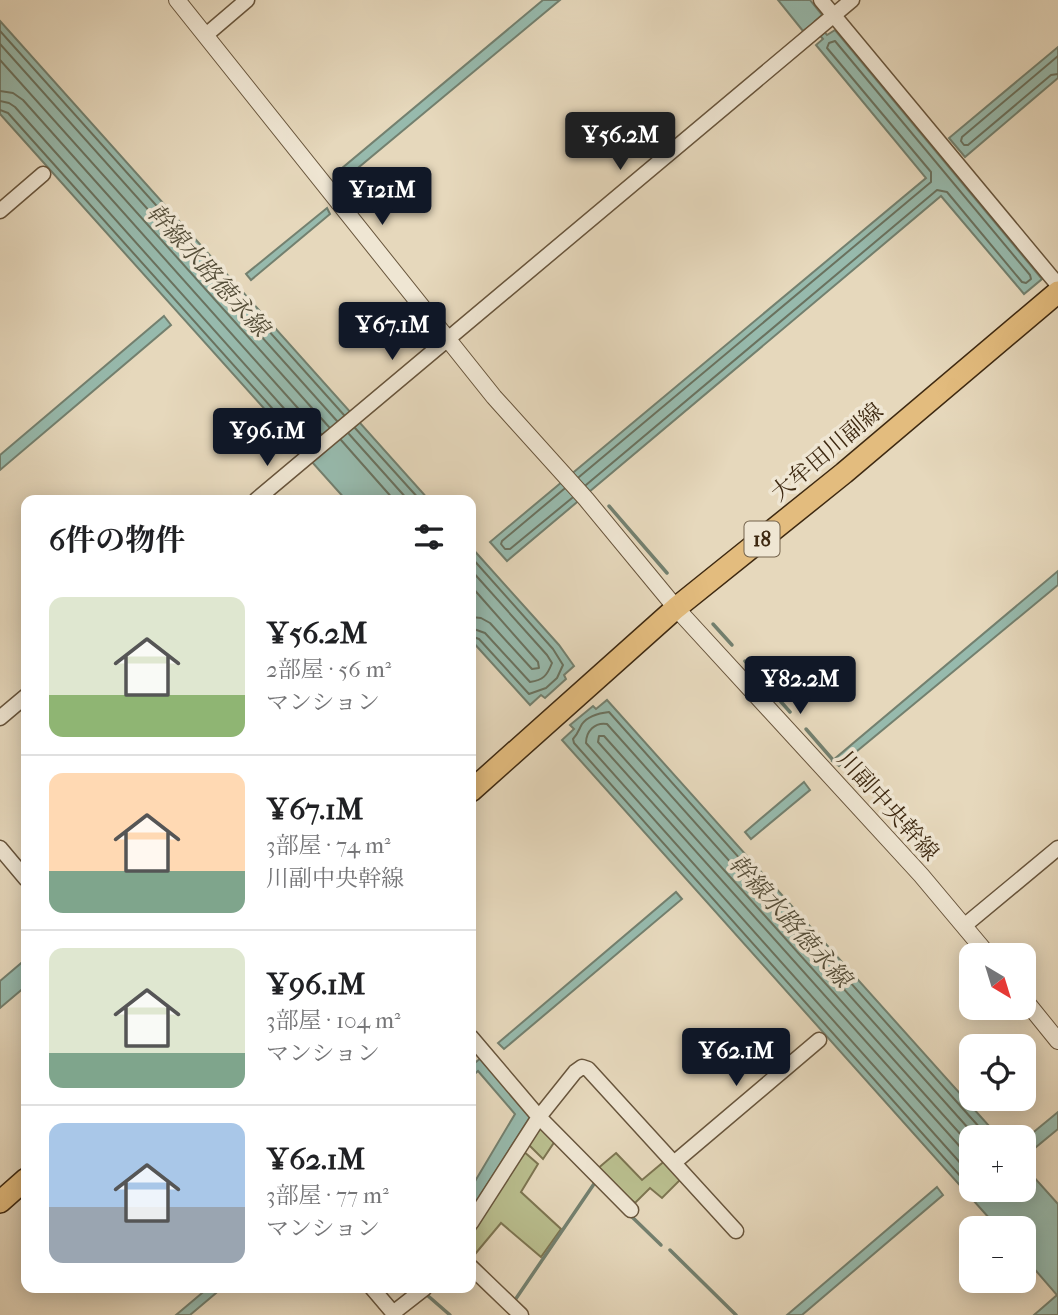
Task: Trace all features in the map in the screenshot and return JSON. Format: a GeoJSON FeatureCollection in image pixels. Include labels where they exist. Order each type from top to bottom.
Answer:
{"type":"FeatureCollection","features":[{"type":"Feature","properties":{"kind":"main road","name":"大牟田川副線"},"geometry":{"type":"LineString","coordinates":[[476,787],[676,608],[844,473],[1058,292]]}},
{"type":"Feature","properties":{"kind":"main road"},"geometry":{"type":"LineString","coordinates":[[0,1202],[21,1183]]}},
{"type":"Feature","properties":{"kind":"street"},"geometry":{"type":"LineString","coordinates":[[177,0],[447,339]]}},
{"type":"Feature","properties":{"kind":"street"},"geometry":{"type":"LineString","coordinates":[[205,35],[247,0]]}},
{"type":"Feature","properties":{"kind":"street"},"geometry":{"type":"LineString","coordinates":[[821,0],[1058,285]]}},
{"type":"Feature","properties":{"kind":"street"},"geometry":{"type":"LineString","coordinates":[[262,495],[852,0]]}},
{"type":"Feature","properties":{"kind":"street"},"geometry":{"type":"LineString","coordinates":[[0,211],[43,174]]}},
{"type":"Feature","properties":{"kind":"street","name":"川副中央幹線"},"geometry":{"type":"LineString","coordinates":[[447,339],[494,397],[586,499],[676,608],[912,864],[978,943]]}},
{"type":"Feature","properties":{"kind":"street"},"geometry":{"type":"LineString","coordinates":[[0,718],[21,700]]}},
{"type":"Feature","properties":{"kind":"street"},"geometry":{"type":"LineString","coordinates":[[0,848],[21,873]]}},
{"type":"Feature","properties":{"kind":"street"},"geometry":{"type":"LineString","coordinates":[[964,926],[1058,848]]}},
{"type":"Feature","properties":{"kind":"street"},"geometry":{"type":"LineString","coordinates":[[1036,1014],[1058,1041]]}},
{"type":"Feature","properties":{"kind":"street"},"geometry":{"type":"LineString","coordinates":[[675,1162],[819,1040]]}},
{"type":"Feature","properties":{"kind":"street"},"geometry":{"type":"LineString","coordinates":[[476,1043],[539,1117],[631,1210]]}},
{"type":"Feature","properties":{"kind":"street"},"geometry":{"type":"LineString","coordinates":[[476,1215],[539,1117],[582,1066],[588,1069],[675,1162],[736,1231]]}},
{"type":"Feature","properties":{"kind":"street"},"geometry":{"type":"LineString","coordinates":[[476,1272],[521,1315]]}},
{"type":"Feature","properties":{"kind":"street"},"geometry":{"type":"LineString","coordinates":[[376,1293],[394,1314],[419,1293]]}},
{"type":"Feature","properties":{"kind":"green space"},"geometry":{"type":"Polygon","coordinates":[[[540,1125],[555,1141],[543,1159],[528,1144],[540,1125]]]}},
{"type":"Feature","properties":{"kind":"green space"},"geometry":{"type":"Polygon","coordinates":[[[522,1150],[538,1164],[521,1192],[561,1229],[541,1257],[501,1223],[476,1253],[476,1228],[522,1150]]]}},
{"type":"Feature","properties":{"kind":"green space"},"geometry":{"type":"Polygon","coordinates":[[[616,1153],[642,1180],[667,1159],[681,1179],[662,1198],[650,1188],[635,1203],[596,1170],[616,1153]]]}},
{"type":"Feature","properties":{"kind":"water"},"geometry":{"type":"Polygon","coordinates":[[[543,0],[560,0],[341,182],[335,174],[543,0]]]}},
{"type":"Feature","properties":{"kind":"water"},"geometry":{"type":"Polygon","coordinates":[[[778,0],[810,0],[822,15],[815,21],[827,35],[835,30],[1042,279],[1024,294],[941,196],[507,561],[490,542],[926,178],[816,45],[823,39],[811,25],[803,31],[778,0]]]}},
{"type":"Feature","properties":{"kind":"water","name":"幹線水路徳永線"},"geometry":{"type":"Polygon","coordinates":[[[0,21],[425,495],[342,495],[0,114],[0,21]]]}},
{"type":"Feature","properties":{"kind":"water"},"geometry":{"type":"Polygon","coordinates":[[[1058,47],[1058,78],[965,157],[949,138],[1058,47]]]}},
{"type":"Feature","properties":{"kind":"water"},"geometry":{"type":"Polygon","coordinates":[[[327,208],[330,214],[251,280],[246,274],[327,208]]]}},
{"type":"Feature","properties":{"kind":"water"},"geometry":{"type":"Polygon","coordinates":[[[164,316],[171,325],[0,470],[0,455],[164,316]]]}},
{"type":"Feature","properties":{"kind":"water"},"geometry":{"type":"Polygon","coordinates":[[[476,553],[559,645],[574,666],[564,675],[566,679],[545,698],[541,695],[530,705],[476,646],[476,553]]]}},
{"type":"Feature","properties":{"kind":"water"},"geometry":{"type":"Polygon","coordinates":[[[1058,571],[1058,585],[839,766],[832,761],[1058,571]]]}},
{"type":"Feature","properties":{"kind":"water","name":"幹線水路徳永線"},"geometry":{"type":"Polygon","coordinates":[[[607,700],[959,1092],[959,1111],[976,1111],[988,1125],[959,1125],[959,1184],[562,740],[574,729],[570,725],[593,706],[596,709],[607,700]]]}},
{"type":"Feature","properties":{"kind":"water"},"geometry":{"type":"Polygon","coordinates":[[[804,782],[810,790],[751,839],[745,832],[804,782]]]}},
{"type":"Feature","properties":{"kind":"water"},"geometry":{"type":"Polygon","coordinates":[[[676,892],[682,899],[504,1049],[498,1043],[676,892]]]}},
{"type":"Feature","properties":{"kind":"water"},"geometry":{"type":"Polygon","coordinates":[[[21,963],[21,990],[0,1008],[0,981],[21,963]]]}},
{"type":"Feature","properties":{"kind":"water"},"geometry":{"type":"Polygon","coordinates":[[[481,1058],[530,1117],[476,1202],[476,1180],[515,1114],[478,1071],[476,1073],[476,1062],[481,1058]]]}},
{"type":"Feature","properties":{"kind":"water"},"geometry":{"type":"Polygon","coordinates":[[[1058,1112],[1058,1129],[1036,1147],[1036,1130],[1058,1112]]]}},
{"type":"Feature","properties":{"kind":"water"},"geometry":{"type":"Polygon","coordinates":[[[1036,1179],[1058,1204],[1058,1315],[1034,1315],[1057,1295],[1036,1271],[1036,1216],[987,1216],[975,1202],[1036,1202],[1036,1179]]]}},
{"type":"Feature","properties":{"kind":"water"},"geometry":{"type":"Polygon","coordinates":[[[937,1187],[943,1195],[802,1315],[787,1315],[937,1187]]]}},
{"type":"Feature","properties":{"kind":"water"},"geometry":{"type":"Polygon","coordinates":[[[202,1293],[216,1293],[190,1315],[176,1315],[202,1293]]]}},
{"type":"Feature","properties":{"kind":"waterway"},"geometry":{"type":"LineString","coordinates":[[609,506],[667,573]]}},
{"type":"Feature","properties":{"kind":"waterway"},"geometry":{"type":"LineString","coordinates":[[713,624],[732,645]]}},
{"type":"Feature","properties":{"kind":"waterway"},"geometry":{"type":"LineString","coordinates":[[745,661],[790,712]]}},
{"type":"Feature","properties":{"kind":"waterway"},"geometry":{"type":"LineString","coordinates":[[806,729],[833,760]]}},
{"type":"Feature","properties":{"kind":"waterway"},"geometry":{"type":"LineString","coordinates":[[515,1300],[596,1181]]}},
{"type":"Feature","properties":{"kind":"waterway"},"geometry":{"type":"LineString","coordinates":[[629,1214],[661,1245]]}},
{"type":"Feature","properties":{"kind":"waterway"},"geometry":{"type":"LineString","coordinates":[[670,1250],[736,1315]]}},
{"type":"Feature","properties":{"kind":"waterway"},"geometry":{"type":"LineString","coordinates":[[427,1295],[450,1315]]}}]}
